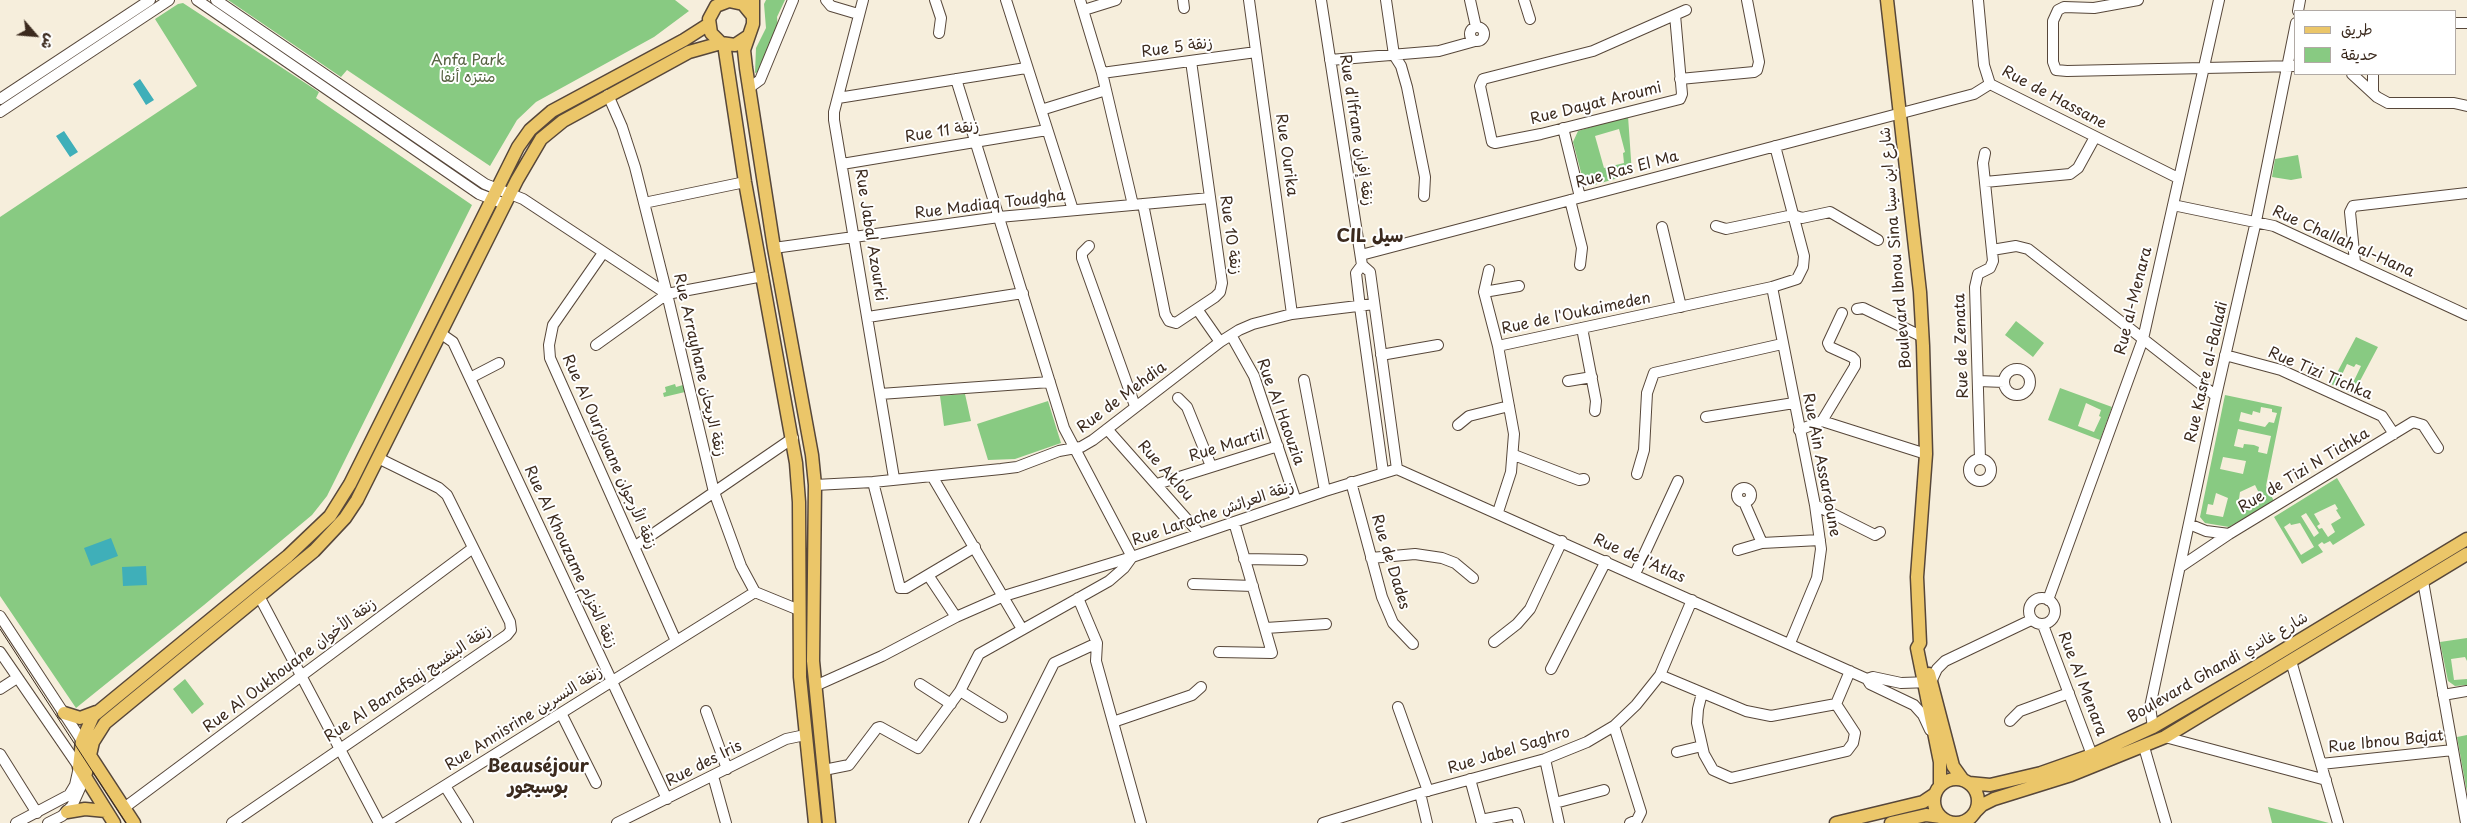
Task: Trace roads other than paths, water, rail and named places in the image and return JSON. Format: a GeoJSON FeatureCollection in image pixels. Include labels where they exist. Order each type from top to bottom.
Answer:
{"type":"FeatureCollection","features":[{"type":"Feature","properties":{"kind":"main road"},"geometry":{"type":"LineString","coordinates":[[753,0],[753,24],[744,50],[774,248],[812,455],[815,485],[813,661],[829,823]]}},
{"type":"Feature","properties":{"kind":"main road","name":"Boulevard Ibnou Sina شارع ابن سينا"},"geometry":{"type":"LineString","coordinates":[[1887,0],[1923,337],[1926,454],[1916,594],[1920,643],[1924,648],[1926,682],[1940,762],[1938,790]]}},
{"type":"Feature","properties":{"kind":"main road"},"geometry":{"type":"LineString","coordinates":[[752,15],[738,1],[717,3],[710,14],[708,24],[714,37],[722,43],[745,182],[793,438],[799,502],[799,610],[805,735],[815,823]]}},
{"type":"Feature","properties":{"kind":"main road"},"geometry":{"type":"LineString","coordinates":[[64,713],[80,718],[96,712],[288,556],[330,516],[350,484],[522,141],[545,116],[684,40],[708,24]]}},
{"type":"Feature","properties":{"kind":"main road"},"geometry":{"type":"LineString","coordinates":[[82,772],[90,756],[95,737],[105,723],[314,552],[337,529],[357,500],[507,199],[531,153],[541,139],[563,121],[689,52],[722,43],[735,45],[748,38]]}},
{"type":"Feature","properties":{"kind":"main road","name":"Boulevard Ghandi شارع غاندي"},"geometry":{"type":"LineString","coordinates":[[1966,781],[1980,786],[2000,784],[2041,773],[2092,755],[2153,727],[2467,539]]}},
{"type":"Feature","properties":{"kind":"main road","name":"Boulevard Ghandi شارع غاندي"},"geometry":{"type":"LineString","coordinates":[[1973,817],[1982,805],[1994,799],[2071,775],[2165,737],[2467,554]]}},
{"type":"Feature","properties":{"kind":"main road","name":"Boulevard Ibnou Sina شارع ابن سينا"},"geometry":{"type":"LineString","coordinates":[[1926,682],[1952,766],[1966,781]]}},
{"type":"Feature","properties":{"kind":"main road"},"geometry":{"type":"LineString","coordinates":[[96,712],[82,741],[82,772],[114,823]]}},
{"type":"Feature","properties":{"kind":"main road"},"geometry":{"type":"LineString","coordinates":[[82,741],[134,823]]}},
{"type":"Feature","properties":{"kind":"main road"},"geometry":{"type":"LineString","coordinates":[[1836,823],[1923,802],[1952,779],[1966,781],[1978,795],[1973,817],[1962,822],[1948,821],[1926,815],[1890,823]]}},
{"type":"Feature","properties":{"kind":"main road"},"geometry":{"type":"LineString","coordinates":[[1938,790],[1934,806],[1948,821]]}},
{"type":"Feature","properties":{"kind":"main road"},"geometry":{"type":"LineString","coordinates":[[67,812],[85,808],[106,811]]}},
{"type":"Feature","properties":{"kind":"street"},"geometry":{"type":"LineString","coordinates":[[0,99],[150,0]]}},
{"type":"Feature","properties":{"kind":"street"},"geometry":{"type":"LineString","coordinates":[[0,112],[169,0]]}},
{"type":"Feature","properties":{"kind":"street"},"geometry":{"type":"LineString","coordinates":[[197,0],[480,194],[494,194]]}},
{"type":"Feature","properties":{"kind":"street"},"geometry":{"type":"LineString","coordinates":[[216,0],[449,160],[494,194],[507,199],[523,199],[667,294]]}},
{"type":"Feature","properties":{"kind":"street"},"geometry":{"type":"LineString","coordinates":[[749,88],[760,80],[793,0]]}},
{"type":"Feature","properties":{"kind":"street"},"geometry":{"type":"LineString","coordinates":[[826,0],[831,6],[858,14]]}},
{"type":"Feature","properties":{"kind":"street","name":"Rue Jabal Azourki"},"geometry":{"type":"LineString","coordinates":[[863,0],[858,14],[834,120],[894,478]]}},
{"type":"Feature","properties":{"kind":"street"},"geometry":{"type":"LineString","coordinates":[[935,0],[941,18],[939,33]]}},
{"type":"Feature","properties":{"kind":"street"},"geometry":{"type":"LineString","coordinates":[[1006,0],[1026,68],[1073,210]]}},
{"type":"Feature","properties":{"kind":"street"},"geometry":{"type":"LineString","coordinates":[[1080,0],[1102,72],[1138,205]]}},
{"type":"Feature","properties":{"kind":"street"},"geometry":{"type":"LineString","coordinates":[[1084,10],[1116,0]]}},
{"type":"Feature","properties":{"kind":"street","name":"Rue Ourika"},"geometry":{"type":"LineString","coordinates":[[1249,0],[1292,314]]}},
{"type":"Feature","properties":{"kind":"street","name":"Rue d'Ifrane زنقة إفران"},"geometry":{"type":"LineString","coordinates":[[1321,0],[1361,260],[1370,272],[1397,469]]}},
{"type":"Feature","properties":{"kind":"street"},"geometry":{"type":"LineString","coordinates":[[1386,0],[1394,55],[1401,66],[1407,87],[1425,177],[1424,196]]}},
{"type":"Feature","properties":{"kind":"street"},"geometry":{"type":"LineString","coordinates":[[1330,60],[1394,55],[1438,48],[1472,39],[1471,30],[1476,27],[1470,0]]}},
{"type":"Feature","properties":{"kind":"street"},"geometry":{"type":"LineString","coordinates":[[1524,0],[1530,19]]}},
{"type":"Feature","properties":{"kind":"street"},"geometry":{"type":"LineString","coordinates":[[1680,79],[1754,72],[1760,64],[1747,0]]}},
{"type":"Feature","properties":{"kind":"street","name":"Rue de Hassane"},"geometry":{"type":"LineString","coordinates":[[1978,0],[1984,65],[1990,84],[2178,178]]}},
{"type":"Feature","properties":{"kind":"street"},"geometry":{"type":"LineString","coordinates":[[2138,0],[2094,8],[2064,7],[2058,10],[2053,21],[2053,62],[2056,70],[2060,72],[2291,66]]}},
{"type":"Feature","properties":{"kind":"street","name":"Rue al-Menara"},"geometry":{"type":"LineString","coordinates":[[2048,600],[2143,339],[2219,0]]}},
{"type":"Feature","properties":{"kind":"street"},"geometry":{"type":"LineString","coordinates":[[1676,15],[1686,10]]}},
{"type":"Feature","properties":{"kind":"street","name":"Rue Dayat Aroumi"},"geometry":{"type":"LineString","coordinates":[[1676,15],[1680,79],[1682,94],[1680,99],[1495,143],[1490,138],[1480,83],[1483,79],[1593,51],[1676,15]]}},
{"type":"Feature","properties":{"kind":"street","name":"Rue Kasre al-Baladi"},"geometry":{"type":"LineString","coordinates":[[2153,727],[2150,707],[2216,396],[2291,66],[2294,40]]}},
{"type":"Feature","properties":{"kind":"street","name":"Rue 5 زنقة"},"geometry":{"type":"LineString","coordinates":[[1102,72],[1256,52]]}},
{"type":"Feature","properties":{"kind":"street","name":"Rue 10 زنقة"},"geometry":{"type":"LineString","coordinates":[[1138,205],[1167,319],[1172,323],[1176,323],[1215,297],[1222,288],[1191,61]]}},
{"type":"Feature","properties":{"kind":"street"},"geometry":{"type":"LineString","coordinates":[[838,98],[1026,68]]}},
{"type":"Feature","properties":{"kind":"street"},"geometry":{"type":"LineString","coordinates":[[2353,75],[2383,101],[2394,104],[2454,102],[2467,98]]}},
{"type":"Feature","properties":{"kind":"street"},"geometry":{"type":"LineString","coordinates":[[2373,93],[2374,75]]}},
{"type":"Feature","properties":{"kind":"street"},"geometry":{"type":"LineString","coordinates":[[815,686],[882,656],[956,617],[1004,596],[1132,557],[1064,428],[956,79]]}},
{"type":"Feature","properties":{"kind":"street","name":"Rue Ras El Ma"},"geometry":{"type":"LineString","coordinates":[[1361,260],[1575,199],[1974,94],[1990,84]]}},
{"type":"Feature","properties":{"kind":"street"},"geometry":{"type":"LineString","coordinates":[[1041,110],[1106,90]]}},
{"type":"Feature","properties":{"kind":"street","name":"Rue Arrayhane زنقة الريحان"},"geometry":{"type":"LineString","coordinates":[[608,96],[628,145],[644,203],[714,492],[741,566],[755,592]]}},
{"type":"Feature","properties":{"kind":"street"},"geometry":{"type":"LineString","coordinates":[[2454,102],[2467,106]]}},
{"type":"Feature","properties":{"kind":"street"},"geometry":{"type":"LineString","coordinates":[[1563,128],[1582,248],[1580,266]]}},
{"type":"Feature","properties":{"kind":"street","name":"Rue 11 زنقة"},"geometry":{"type":"LineString","coordinates":[[842,164],[1047,130]]}},
{"type":"Feature","properties":{"kind":"street"},"geometry":{"type":"LineString","coordinates":[[1985,182],[2070,174],[2078,168],[2095,137]]}},
{"type":"Feature","properties":{"kind":"street"},"geometry":{"type":"LineString","coordinates":[[1775,146],[1792,216]]}},
{"type":"Feature","properties":{"kind":"street","name":"Rue de Zenata"},"geometry":{"type":"LineString","coordinates":[[1980,459],[1975,287],[1978,274],[1992,266],[1983,163],[1985,153]]}},
{"type":"Feature","properties":{"kind":"street"},"geometry":{"type":"LineString","coordinates":[[644,203],[745,182]]}},
{"type":"Feature","properties":{"kind":"street"},"geometry":{"type":"LineString","coordinates":[[2355,262],[2350,212],[2352,206],[2467,193]]}},
{"type":"Feature","properties":{"kind":"street","name":"Rue Madiaq Toudgha"},"geometry":{"type":"LineString","coordinates":[[774,248],[999,217],[1210,198]]}},
{"type":"Feature","properties":{"kind":"street","name":"Rue Challah al-Hana"},"geometry":{"type":"LineString","coordinates":[[2173,205],[2274,226],[2467,315]]}},
{"type":"Feature","properties":{"kind":"street"},"geometry":{"type":"LineString","coordinates":[[1716,226],[1726,229],[1792,216],[1802,218],[1830,212],[1878,240]]}},
{"type":"Feature","properties":{"kind":"street","name":"Rue de l'Oukaimeden"},"geometry":{"type":"LineString","coordinates":[[1498,512],[1510,480],[1514,454],[1514,434],[1498,346],[1772,288],[1797,279],[1803,267],[1804,256],[1792,216]]}},
{"type":"Feature","properties":{"kind":"street"},"geometry":{"type":"LineString","coordinates":[[1662,227],[1681,306]]}},
{"type":"Feature","properties":{"kind":"street"},"geometry":{"type":"LineString","coordinates":[[1089,246],[1082,253],[1082,258],[1135,406]]}},
{"type":"Feature","properties":{"kind":"street"},"geometry":{"type":"LineString","coordinates":[[1992,250],[2016,246],[2028,249],[2216,396]]}},
{"type":"Feature","properties":{"kind":"street","name":"Rue Al Ourjouane زنقة الأرجوان"},"geometry":{"type":"LineString","coordinates":[[603,253],[553,325],[549,351],[552,365],[676,641]]}},
{"type":"Feature","properties":{"kind":"street","name":"Rue d'Ifrane زنقة إفران"},"geometry":{"type":"LineString","coordinates":[[1361,260],[1356,273],[1383,472]]}},
{"type":"Feature","properties":{"kind":"street"},"geometry":{"type":"LineString","coordinates":[[1489,270],[1484,292],[1498,346]]}},
{"type":"Feature","properties":{"kind":"street"},"geometry":{"type":"LineString","coordinates":[[596,345],[667,294],[763,276]]}},
{"type":"Feature","properties":{"kind":"street"},"geometry":{"type":"LineString","coordinates":[[1484,292],[1519,286]]}},
{"type":"Feature","properties":{"kind":"street","name":"Rue Ain Assardoune"},"geometry":{"type":"LineString","coordinates":[[1772,288],[1815,505],[1821,558],[1817,578],[1790,643]]}},
{"type":"Feature","properties":{"kind":"street"},"geometry":{"type":"LineString","coordinates":[[868,317],[1023,293]]}},
{"type":"Feature","properties":{"kind":"street","name":"Rue de Mehdia"},"geometry":{"type":"LineString","coordinates":[[815,485],[872,482],[894,478],[1017,467],[1073,447],[1088,444],[1231,334],[1253,324],[1292,314],[1374,304]]}},
{"type":"Feature","properties":{"kind":"street"},"geometry":{"type":"LineString","coordinates":[[1857,309],[1863,308],[1923,337]]}},
{"type":"Feature","properties":{"kind":"street"},"geometry":{"type":"LineString","coordinates":[[1197,309],[1220,342]]}},
{"type":"Feature","properties":{"kind":"street"},"geometry":{"type":"LineString","coordinates":[[1822,422],[1855,366],[1855,360],[1852,357],[1830,347],[1828,344],[1828,340],[1842,313]]}},
{"type":"Feature","properties":{"kind":"street"},"geometry":{"type":"LineString","coordinates":[[1582,328],[1596,401],[1594,411]]}},
{"type":"Feature","properties":{"kind":"street","name":"Rue Al Khouzame زنقة الخزام"},"geometry":{"type":"LineString","coordinates":[[440,332],[453,342],[667,799]]}},
{"type":"Feature","properties":{"kind":"street","name":"Rue Al Haouzia"},"geometry":{"type":"LineString","coordinates":[[1231,334],[1250,366],[1296,501]]}},
{"type":"Feature","properties":{"kind":"street"},"geometry":{"type":"LineString","coordinates":[[1637,474],[1644,450],[1647,393],[1654,373],[1782,344]]}},
{"type":"Feature","properties":{"kind":"street"},"geometry":{"type":"LineString","coordinates":[[1381,355],[1438,345]]}},
{"type":"Feature","properties":{"kind":"street","name":"Rue Tizi Tichka"},"geometry":{"type":"LineString","coordinates":[[2226,355],[2281,370],[2382,416],[2394,434]]}},
{"type":"Feature","properties":{"kind":"street"},"geometry":{"type":"LineString","coordinates":[[470,378],[499,363]]}},
{"type":"Feature","properties":{"kind":"street"},"geometry":{"type":"LineString","coordinates":[[1568,381],[1592,377]]}},
{"type":"Feature","properties":{"kind":"street"},"geometry":{"type":"LineString","coordinates":[[1304,380],[1325,491]]}},
{"type":"Feature","properties":{"kind":"street"},"geometry":{"type":"LineString","coordinates":[[1978,381],[2004,382]]}},
{"type":"Feature","properties":{"kind":"street"},"geometry":{"type":"LineString","coordinates":[[880,394],[1050,382]]}},
{"type":"Feature","properties":{"kind":"street"},"geometry":{"type":"LineString","coordinates":[[1178,398],[1187,407],[1211,466]]}},
{"type":"Feature","properties":{"kind":"street"},"geometry":{"type":"LineString","coordinates":[[1706,417],[1794,403]]}},
{"type":"Feature","properties":{"kind":"street"},"geometry":{"type":"LineString","coordinates":[[1458,425],[1468,416],[1509,406]]}},
{"type":"Feature","properties":{"kind":"street"},"geometry":{"type":"LineString","coordinates":[[1799,430],[1822,422],[1926,454]]}},
{"type":"Feature","properties":{"kind":"street","name":"Rue de Tizi N Tichka"},"geometry":{"type":"LineString","coordinates":[[2180,567],[2229,534],[2416,422],[2423,425],[2438,448]]}},
{"type":"Feature","properties":{"kind":"street","name":"Rue Aklou"},"geometry":{"type":"LineString","coordinates":[[1107,429],[1199,533]]}},
{"type":"Feature","properties":{"kind":"street"},"geometry":{"type":"LineString","coordinates":[[634,547],[793,438]]}},
{"type":"Feature","properties":{"kind":"street","name":"Rue Martil"},"geometry":{"type":"LineString","coordinates":[[1157,484],[1278,446]]}},
{"type":"Feature","properties":{"kind":"street"},"geometry":{"type":"LineString","coordinates":[[1514,454],[1579,480],[1584,478]]}},
{"type":"Feature","properties":{"kind":"street","name":"Rue Al Banafsaj زنقة البنفسج"},"geometry":{"type":"LineString","coordinates":[[232,823],[509,633],[511,628],[510,622],[443,491],[378,458]]}},
{"type":"Feature","properties":{"kind":"street","name":"Rue Larache زنقة العرائش"},"geometry":{"type":"LineString","coordinates":[[824,770],[849,765],[877,728],[880,727],[918,748],[960,691],[979,654],[1118,574],[1132,557],[1352,482],[1397,469]]}},
{"type":"Feature","properties":{"kind":"street","name":"Rue de l'Atlas"},"geometry":{"type":"LineString","coordinates":[[1397,469],[1498,512],[1867,679],[1870,684],[1902,698],[1917,708],[1935,740]]}},
{"type":"Feature","properties":{"kind":"street"},"geometry":{"type":"LineString","coordinates":[[932,476],[1022,629]]}},
{"type":"Feature","properties":{"kind":"street"},"geometry":{"type":"LineString","coordinates":[[1635,574],[1665,516],[1678,481]]}},
{"type":"Feature","properties":{"kind":"street"},"geometry":{"type":"LineString","coordinates":[[872,482],[898,586],[906,588],[975,547]]}},
{"type":"Feature","properties":{"kind":"street","name":"Rue de Dades"},"geometry":{"type":"LineString","coordinates":[[1352,482],[1371,558],[1389,615],[1413,644]]}},
{"type":"Feature","properties":{"kind":"street"},"geometry":{"type":"LineString","coordinates":[[1744,502],[1762,543]]}},
{"type":"Feature","properties":{"kind":"street"},"geometry":{"type":"LineString","coordinates":[[1815,505],[1875,535],[1880,532]]}},
{"type":"Feature","properties":{"kind":"street"},"geometry":{"type":"LineString","coordinates":[[1219,652],[1269,654],[1272,650],[1234,522]]}},
{"type":"Feature","properties":{"kind":"street"},"geometry":{"type":"LineString","coordinates":[[2189,524],[2206,531],[2229,534]]}},
{"type":"Feature","properties":{"kind":"street"},"geometry":{"type":"LineString","coordinates":[[1738,550],[1762,543],[1820,540]]}},
{"type":"Feature","properties":{"kind":"street"},"geometry":{"type":"LineString","coordinates":[[1494,642],[1517,624],[1530,609],[1562,541]]}},
{"type":"Feature","properties":{"kind":"street","name":"Rue Al Oukhouane زنقة الأخوان"},"geometry":{"type":"LineString","coordinates":[[124,808],[473,548]]}},
{"type":"Feature","properties":{"kind":"street"},"geometry":{"type":"LineString","coordinates":[[1371,558],[1415,554],[1442,558],[1455,563],[1472,578]]}},
{"type":"Feature","properties":{"kind":"street"},"geometry":{"type":"LineString","coordinates":[[1244,558],[1302,560]]}},
{"type":"Feature","properties":{"kind":"street"},"geometry":{"type":"LineString","coordinates":[[1551,669],[1606,561]]}},
{"type":"Feature","properties":{"kind":"street"},"geometry":{"type":"LineString","coordinates":[[928,575],[956,617]]}},
{"type":"Feature","properties":{"kind":"street"},"geometry":{"type":"LineString","coordinates":[[2423,581],[2466,823]]}},
{"type":"Feature","properties":{"kind":"street"},"geometry":{"type":"LineString","coordinates":[[1193,584],[1253,586]]}},
{"type":"Feature","properties":{"kind":"street"},"geometry":{"type":"LineString","coordinates":[[755,592],[799,610]]}},
{"type":"Feature","properties":{"kind":"street","name":"Rue Annisrine زنقة النسرين"},"geometry":{"type":"LineString","coordinates":[[385,823],[755,592]]}},
{"type":"Feature","properties":{"kind":"street"},"geometry":{"type":"LineString","coordinates":[[259,596],[378,823]]}},
{"type":"Feature","properties":{"kind":"street"},"geometry":{"type":"LineString","coordinates":[[1078,598],[1097,643],[1096,661],[1142,823]]}},
{"type":"Feature","properties":{"kind":"street"},"geometry":{"type":"LineString","coordinates":[[1926,682],[1946,661],[2031,620],[2043,625],[2050,621],[2054,615],[2054,607],[2048,600],[2040,598],[2032,602],[2028,610],[2031,620]]}},
{"type":"Feature","properties":{"kind":"street","name":"Rue Jabel Saghro"},"geometry":{"type":"LineString","coordinates":[[1327,822],[1424,792],[1544,759],[1586,742],[1614,726],[1643,698],[1660,675],[1692,600]]}},
{"type":"Feature","properties":{"kind":"street"},"geometry":{"type":"LineString","coordinates":[[0,616],[82,741]]}},
{"type":"Feature","properties":{"kind":"street"},"geometry":{"type":"LineString","coordinates":[[1266,628],[1326,624]]}},
{"type":"Feature","properties":{"kind":"street","name":"Rue Al Menara"},"geometry":{"type":"LineString","coordinates":[[2043,625],[2092,755]]}},
{"type":"Feature","properties":{"kind":"street"},"geometry":{"type":"LineString","coordinates":[[976,823],[1054,663],[1097,643]]}},
{"type":"Feature","properties":{"kind":"street"},"geometry":{"type":"LineString","coordinates":[[0,652],[82,772],[77,798],[67,812],[48,823]]}},
{"type":"Feature","properties":{"kind":"street"},"geometry":{"type":"LineString","coordinates":[[2291,661],[2338,823]]}},
{"type":"Feature","properties":{"kind":"street"},"geometry":{"type":"LineString","coordinates":[[1836,704],[1850,671]]}},
{"type":"Feature","properties":{"kind":"street"},"geometry":{"type":"LineString","coordinates":[[1660,675],[1762,716],[1836,704]]}},
{"type":"Feature","properties":{"kind":"street","name":"Rue de l'Atlas"},"geometry":{"type":"LineString","coordinates":[[1867,679],[1872,677],[1901,684],[1926,682]]}},
{"type":"Feature","properties":{"kind":"street"},"geometry":{"type":"LineString","coordinates":[[0,689],[17,678]]}},
{"type":"Feature","properties":{"kind":"street"},"geometry":{"type":"LineString","coordinates":[[920,684],[951,704]]}},
{"type":"Feature","properties":{"kind":"street"},"geometry":{"type":"LineString","coordinates":[[1113,722],[1192,695],[1201,687]]}},
{"type":"Feature","properties":{"kind":"street"},"geometry":{"type":"LineString","coordinates":[[960,691],[1002,717]]}},
{"type":"Feature","properties":{"kind":"street"},"geometry":{"type":"LineString","coordinates":[[2444,695],[2467,692]]}},
{"type":"Feature","properties":{"kind":"street"},"geometry":{"type":"LineString","coordinates":[[1702,693],[1697,723],[1702,746],[1711,768],[1731,778],[1847,751],[1853,743],[1856,733],[1836,704]]}},
{"type":"Feature","properties":{"kind":"street"},"geometry":{"type":"LineString","coordinates":[[2010,721],[2020,711],[2069,693]]}},
{"type":"Feature","properties":{"kind":"street"},"geometry":{"type":"LineString","coordinates":[[1398,707],[1424,792],[1427,823]]}},
{"type":"Feature","properties":{"kind":"street"},"geometry":{"type":"LineString","coordinates":[[706,711],[727,769]]}},
{"type":"Feature","properties":{"kind":"street"},"geometry":{"type":"LineString","coordinates":[[561,713],[596,782]]}},
{"type":"Feature","properties":{"kind":"street"},"geometry":{"type":"LineString","coordinates":[[1614,726],[1644,813],[1637,820],[1630,823]]}},
{"type":"Feature","properties":{"kind":"street","name":"Rue des Iris"},"geometry":{"type":"LineString","coordinates":[[617,823],[786,739],[805,735]]}},
{"type":"Feature","properties":{"kind":"street"},"geometry":{"type":"LineString","coordinates":[[2165,737],[2326,780]]}},
{"type":"Feature","properties":{"kind":"street"},"geometry":{"type":"LineString","coordinates":[[1677,752],[1702,746]]}},
{"type":"Feature","properties":{"kind":"street"},"geometry":{"type":"LineString","coordinates":[[2144,747],[2166,823]]}},
{"type":"Feature","properties":{"kind":"street","name":"Rue Ibnou Bajat"},"geometry":{"type":"LineString","coordinates":[[2321,764],[2453,750]]}},
{"type":"Feature","properties":{"kind":"street"},"geometry":{"type":"LineString","coordinates":[[0,754],[37,813]]}},
{"type":"Feature","properties":{"kind":"street"},"geometry":{"type":"LineString","coordinates":[[1544,759],[1559,823]]}},
{"type":"Feature","properties":{"kind":"street"},"geometry":{"type":"LineString","coordinates":[[16,823],[69,795],[82,772]]}},
{"type":"Feature","properties":{"kind":"street"},"geometry":{"type":"LineString","coordinates":[[713,776],[726,823]]}},
{"type":"Feature","properties":{"kind":"street"},"geometry":{"type":"LineString","coordinates":[[1470,779],[1482,821],[1516,813],[1519,823]]}},
{"type":"Feature","properties":{"kind":"street"},"geometry":{"type":"LineString","coordinates":[[445,786],[468,823]]}},
{"type":"Feature","properties":{"kind":"street"},"geometry":{"type":"LineString","coordinates":[[1555,804],[1604,790]]}},
{"type":"Feature","properties":{"kind":"water"},"geometry":{"type":"Polygon","coordinates":[[[140,79],[154,100],[146,105],[133,84],[140,79]]]}},
{"type":"Feature","properties":{"kind":"water"},"geometry":{"type":"Polygon","coordinates":[[[64,131],[78,152],[70,157],[56,136],[64,131]]]}},
{"type":"Feature","properties":{"kind":"water"},"geometry":{"type":"Polygon","coordinates":[[[111,538],[118,556],[91,566],[84,548],[111,538]]]}},
{"type":"Feature","properties":{"kind":"water"},"geometry":{"type":"Polygon","coordinates":[[[146,566],[147,585],[123,586],[122,567],[146,566]]]}},
{"type":"Feature","properties":{"kind":"tram line"},"geometry":{"type":"LineString","coordinates":[[0,629],[126,823]]}},
{"type":"Feature","properties":{"kind":"district","name":"CIL سيل"},"geometry":{"type":"Point","coordinates":[1370,237]}},
{"type":"Feature","properties":{"kind":"district","name":"Beauséjour بوسيجور"},"geometry":{"type":"Point","coordinates":[538,778]}},
{"type":"Feature","properties":{"kind":"park label","name":"Anfa Park منتزه أنفا"},"geometry":{"type":"Point","coordinates":[468,70]}}]}
